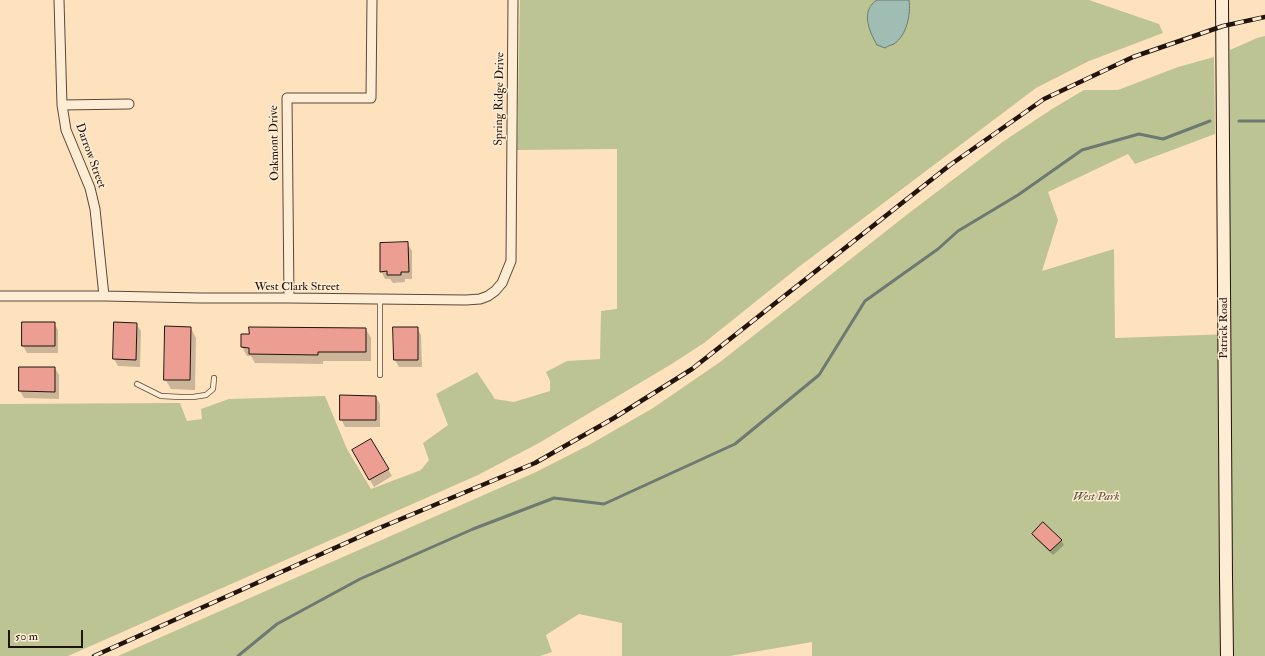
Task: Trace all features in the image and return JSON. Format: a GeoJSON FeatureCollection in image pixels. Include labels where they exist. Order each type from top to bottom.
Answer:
{"type":"FeatureCollection","features":[{"type":"Feature","properties":{"kind":"street","name":"Darrow Street"},"geometry":{"type":"LineString","coordinates":[[58,0],[62,105],[66,130],[90,188],[95,209],[104,296]]}},
{"type":"Feature","properties":{"kind":"street","name":"Oakmont Drive"},"geometry":{"type":"LineString","coordinates":[[289,298],[287,98],[370,98],[372,0]]}},
{"type":"Feature","properties":{"kind":"street","name":"Spring Ridge Drive"},"geometry":{"type":"LineString","coordinates":[[511,199],[513,0]]}},
{"type":"Feature","properties":{"kind":"street","name":"Patrick Road"},"geometry":{"type":"LineString","coordinates":[[1222,0],[1227,656]]}},
{"type":"Feature","properties":{"kind":"street"},"geometry":{"type":"LineString","coordinates":[[62,105],[130,104]]}},
{"type":"Feature","properties":{"kind":"street","name":"West Clark Street"},"geometry":{"type":"LineString","coordinates":[[0,296],[380,300],[480,299],[495,291],[502,283],[511,262],[511,199]]}},
{"type":"Feature","properties":{"kind":"lane"},"geometry":{"type":"LineString","coordinates":[[380,300],[380,375]]}},
{"type":"Feature","properties":{"kind":"lane"},"geometry":{"type":"LineString","coordinates":[[137,384],[161,396],[193,397],[206,395],[213,389],[214,378]]}},
{"type":"Feature","properties":{"kind":"green space"},"geometry":{"type":"Polygon","coordinates":[[[520,0],[877,0],[869,8],[867,17],[868,25],[910,9],[909,0],[1089,0],[1159,24],[1163,33],[1089,61],[1036,88],[800,266],[704,343],[539,443],[478,475],[68,656],[0,656],[0,404],[180,403],[187,421],[202,419],[201,409],[229,399],[325,396],[347,449],[371,489],[421,470],[429,460],[423,443],[448,425],[436,394],[477,372],[495,399],[514,402],[550,391],[550,381],[546,372],[567,361],[600,359],[601,311],[617,309],[617,149],[517,150],[520,0]]]}},
{"type":"Feature","properties":{"kind":"green space","name":"West Park"},"geometry":{"type":"Polygon","coordinates":[[[1265,36],[1265,656],[812,656],[812,642],[730,656],[622,656],[622,623],[579,614],[546,635],[552,652],[540,656],[118,656],[536,472],[589,445],[653,408],[720,362],[909,213],[1004,141],[1052,109],[1084,90],[1118,90],[1178,67],[1214,57],[1215,134],[1135,164],[1128,154],[1048,192],[1058,220],[1042,271],[1114,249],[1115,338],[1230,334],[1230,50],[1265,36]]]}},
{"type":"Feature","properties":{"kind":"water"},"geometry":{"type":"Polygon","coordinates":[[[877,0],[909,0],[909,18],[905,30],[894,44],[885,48],[877,45],[869,27],[867,15],[872,4],[877,0]]]}},
{"type":"Feature","properties":{"kind":"building"},"geometry":{"type":"Polygon","coordinates":[[[408,242],[409,272],[401,272],[401,275],[387,275],[387,271],[380,272],[380,243],[408,242]]]}},
{"type":"Feature","properties":{"kind":"building"},"geometry":{"type":"Polygon","coordinates":[[[22,322],[55,322],[55,346],[22,346],[22,322]]]}},
{"type":"Feature","properties":{"kind":"building"},"geometry":{"type":"Polygon","coordinates":[[[114,322],[137,323],[136,360],[113,359],[114,322]]]}},
{"type":"Feature","properties":{"kind":"building"},"geometry":{"type":"Polygon","coordinates":[[[165,326],[191,327],[190,380],[164,380],[165,326]]]}},
{"type":"Feature","properties":{"kind":"building"},"geometry":{"type":"Polygon","coordinates":[[[249,327],[366,328],[366,352],[318,352],[318,355],[249,354],[249,348],[241,347],[241,334],[249,334],[249,327]]]}},
{"type":"Feature","properties":{"kind":"building"},"geometry":{"type":"Polygon","coordinates":[[[393,327],[418,327],[418,360],[394,360],[393,327]]]}},
{"type":"Feature","properties":{"kind":"building"},"geometry":{"type":"Polygon","coordinates":[[[19,367],[55,367],[55,392],[19,391],[19,367]]]}},
{"type":"Feature","properties":{"kind":"building"},"geometry":{"type":"Polygon","coordinates":[[[340,395],[376,396],[376,420],[340,420],[340,395]]]}},
{"type":"Feature","properties":{"kind":"building"},"geometry":{"type":"Polygon","coordinates":[[[371,439],[389,469],[369,480],[352,450],[371,439]]]}},
{"type":"Feature","properties":{"kind":"building"},"geometry":{"type":"Polygon","coordinates":[[[1043,522],[1062,540],[1050,551],[1032,534],[1043,522]]]}},
{"type":"Feature","properties":{"kind":"waterway"},"geometry":{"type":"LineString","coordinates":[[238,656],[277,624],[360,579],[473,529],[554,498],[604,504],[735,444],[819,375],[865,301],[938,249],[958,231],[1018,195],[1082,150],[1139,134],[1163,139],[1210,121]]}},
{"type":"Feature","properties":{"kind":"waterway"},"geometry":{"type":"LineString","coordinates":[[1239,121],[1265,121]]}},
{"type":"Feature","properties":{"kind":"railway"},"geometry":{"type":"LineString","coordinates":[[94,656],[377,529],[535,463],[614,418],[692,369],[950,165],[1044,99],[1133,57],[1223,26],[1265,17]]}}]}
